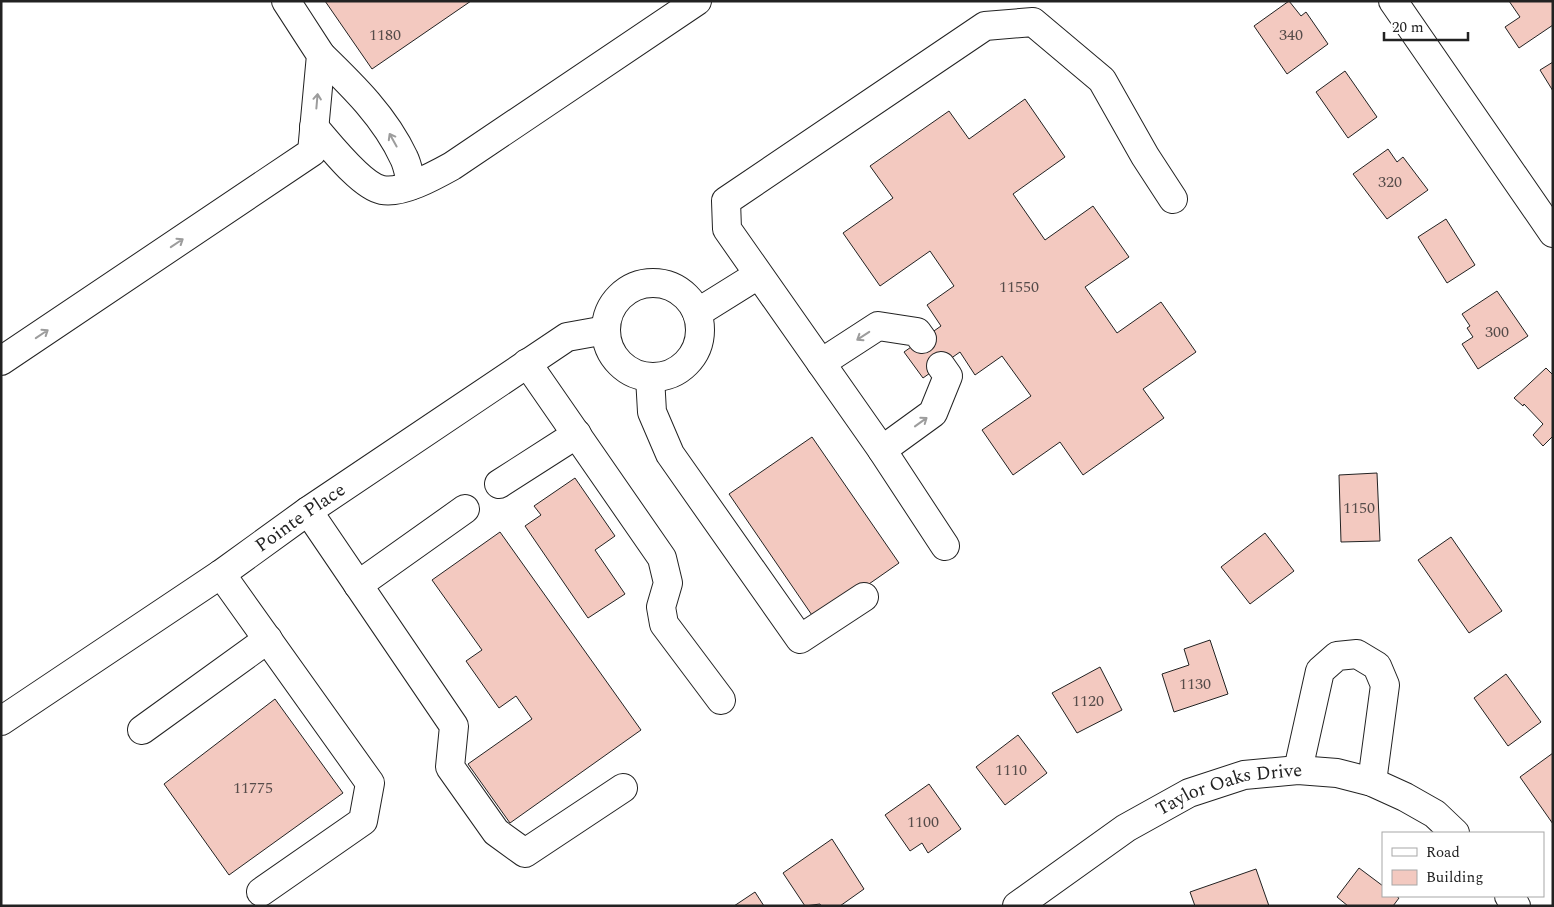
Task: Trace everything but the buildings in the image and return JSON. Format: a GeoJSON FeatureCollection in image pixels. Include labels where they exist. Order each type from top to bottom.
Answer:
{"type":"FeatureCollection","features":[{"type":"Feature","properties":{"kind":"street"},"geometry":{"type":"LineString","coordinates":[[286,1],[321,55],[374,109],[404,159],[412,184]]}},
{"type":"Feature","properties":{"kind":"street"},"geometry":{"type":"LineString","coordinates":[[314,127],[357,174],[371,186],[383,190],[398,189],[434,176],[452,166],[697,1]]}},
{"type":"Feature","properties":{"kind":"street"},"geometry":{"type":"LineString","coordinates":[[1393,1],[1553,233]]}},
{"type":"Feature","properties":{"kind":"street"},"geometry":{"type":"LineString","coordinates":[[945,546],[882,450],[727,229],[726,201],[985,26],[1033,22],[1102,80],[1145,156],[1173,199]]}},
{"type":"Feature","properties":{"kind":"street"},"geometry":{"type":"LineString","coordinates":[[1,361],[312,152],[321,55]]}},
{"type":"Feature","properties":{"kind":"street"},"geometry":{"type":"LineString","coordinates":[[696,313],[758,274]]}},
{"type":"Feature","properties":{"kind":"street"},"geometry":{"type":"LineString","coordinates":[[656,283],[669,286],[690,302],[696,313],[700,326],[699,340],[695,352],[677,371],[664,376],[650,377],[636,374],[623,367],[607,344],[607,317],[621,296],[631,288],[643,284],[656,283]]}},
{"type":"Feature","properties":{"kind":"street"},"geometry":{"type":"LineString","coordinates":[[821,363],[878,326],[917,332],[922,339]]}},
{"type":"Feature","properties":{"kind":"street","name":"Pointe Place"},"geometry":{"type":"LineString","coordinates":[[1,721],[221,574],[308,510],[567,337],[606,330]]}},
{"type":"Feature","properties":{"kind":"street"},"geometry":{"type":"LineString","coordinates":[[527,363],[662,558],[668,583],[661,607],[664,624],[721,700]]}},
{"type":"Feature","properties":{"kind":"street"},"geometry":{"type":"LineString","coordinates":[[882,450],[933,413],[948,376],[941,366]]}},
{"type":"Feature","properties":{"kind":"street"},"geometry":{"type":"LineString","coordinates":[[650,377],[652,412],[670,454],[800,639],[864,597]]}},
{"type":"Feature","properties":{"kind":"street"},"geometry":{"type":"LineString","coordinates":[[499,484],[577,434]]}},
{"type":"Feature","properties":{"kind":"street"},"geometry":{"type":"LineString","coordinates":[[358,585],[466,509]]}},
{"type":"Feature","properties":{"kind":"street"},"geometry":{"type":"LineString","coordinates":[[308,510],[454,726],[450,767],[496,832],[525,853],[624,788]]}},
{"type":"Feature","properties":{"kind":"street"},"geometry":{"type":"LineString","coordinates":[[221,574],[370,783],[363,821],[260,892]]}},
{"type":"Feature","properties":{"kind":"street"},"geometry":{"type":"LineString","coordinates":[[142,730],[268,639]]}},
{"type":"Feature","properties":{"kind":"street"},"geometry":{"type":"LineString","coordinates":[[1298,770],[1320,671],[1337,656],[1357,654],[1377,666],[1385,685],[1372,782]]}},
{"type":"Feature","properties":{"kind":"street","name":"Taylor Oaks Drive"},"geometry":{"type":"LineString","coordinates":[[1017,906],[1126,828],[1189,793],[1244,774],[1298,770],[1337,773],[1372,782],[1405,797],[1434,814],[1454,832]]}}]}
